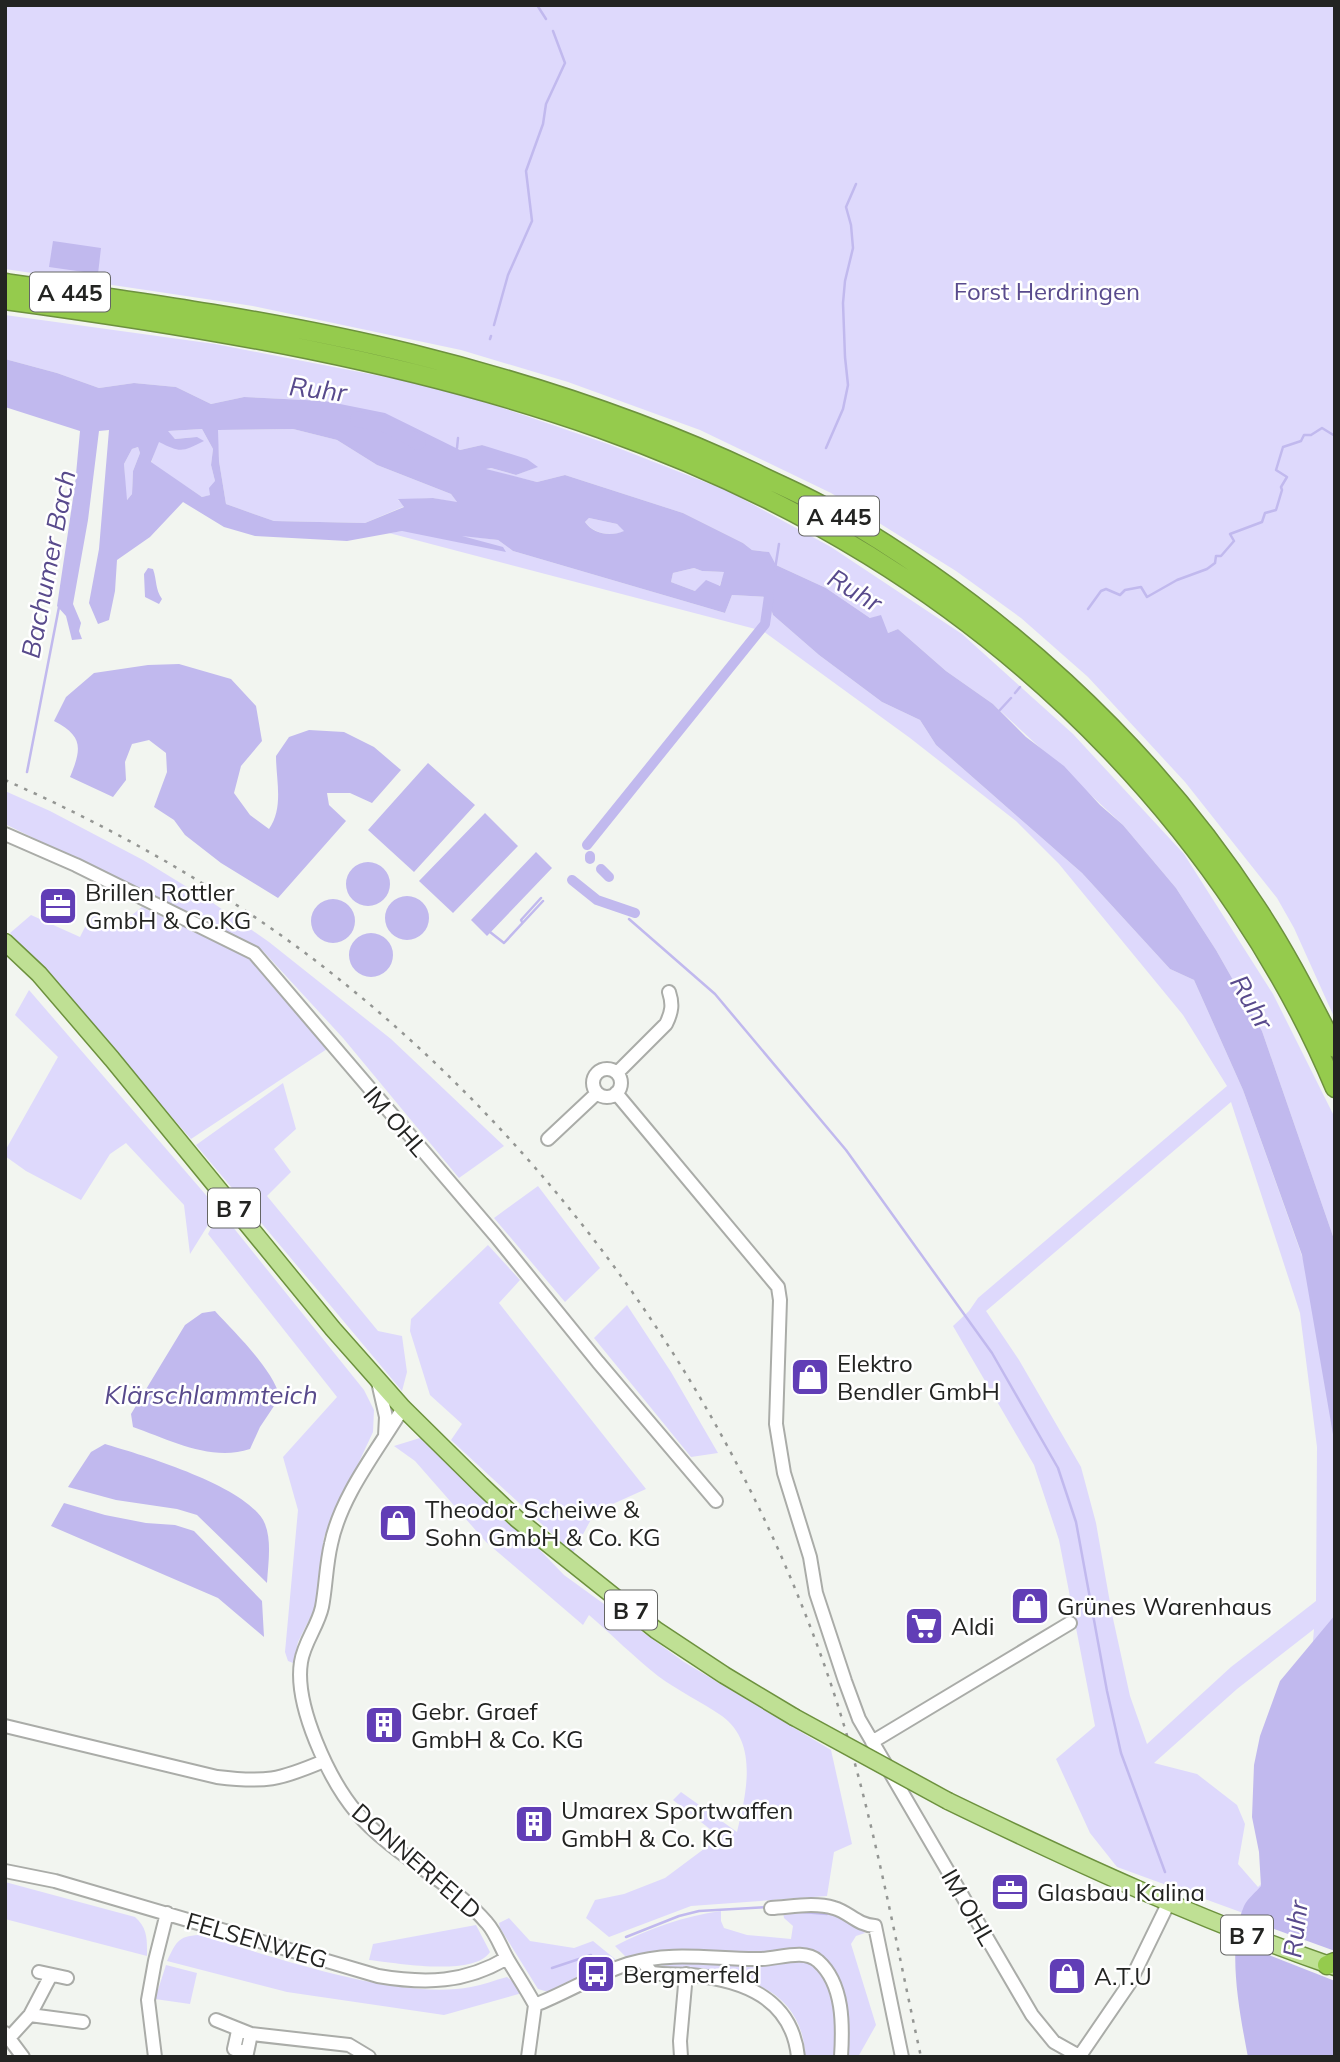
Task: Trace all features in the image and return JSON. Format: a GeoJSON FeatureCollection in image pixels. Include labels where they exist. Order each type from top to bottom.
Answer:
{"type":"FeatureCollection","features":[{"type":"Feature","properties":{"kind":"highway","name":"A 445"},"geometry":{"type":"LineString","coordinates":[[5,284],[136,301],[301,330],[411,354],[498,377],[638,424],[717,455],[825,507],[922,569],[1013,636],[1085,700],[1148,766],[1189,815],[1257,908],[1304,988],[1335,1048]]}},
{"type":"Feature","properties":{"kind":"highway","name":"A 445"},"geometry":{"type":"LineString","coordinates":[[5,300],[130,317],[297,346],[516,399],[633,439],[710,471],[777,502],[858,547],[927,592],[1004,650],[1075,714],[1135,776],[1175,824],[1244,919],[1290,996],[1335,1088]]}},
{"type":"Feature","properties":{"kind":"main road","name":"B 7"},"geometry":{"type":"LineString","coordinates":[[5,942],[39,974],[112,1059],[276,1261],[403,1408],[517,1518],[656,1630],[794,1717],[948,1801],[1070,1860],[1235,1930],[1332,1964]]}},
{"type":"Feature","properties":{"kind":"street","name":"IM OHL"},"geometry":{"type":"LineString","coordinates":[[5,834],[76,865],[254,953],[495,1235],[716,1501]]}},
{"type":"Feature","properties":{"kind":"street"},"geometry":{"type":"LineString","coordinates":[[617,1073],[666,1024],[671,1014],[672,1000],[669,992]]}},
{"type":"Feature","properties":{"kind":"street"},"geometry":{"type":"LineString","coordinates":[[609,1069],[617,1073],[621,1086],[616,1093],[604,1097],[597,1093],[593,1085],[597,1073],[609,1069]]}},
{"type":"Feature","properties":{"kind":"street"},"geometry":{"type":"LineString","coordinates":[[548,1139],[597,1093]]}},
{"type":"Feature","properties":{"kind":"street","name":"IM OHL"},"geometry":{"type":"LineString","coordinates":[[616,1093],[778,1287],[780,1300],[776,1424],[784,1473],[810,1556],[816,1593],[859,1719],[1032,2015],[1054,2042],[1079,2056]]}},
{"type":"Feature","properties":{"kind":"street"},"geometry":{"type":"LineString","coordinates":[[377,1378],[386,1417],[385,1437]]}},
{"type":"Feature","properties":{"kind":"street","name":"DONNERFELD"},"geometry":{"type":"LineString","coordinates":[[403,1408],[341,1514],[331,1543],[321,1609],[300,1663],[308,1719],[337,1786],[358,1813],[384,1839],[438,1879],[489,1925],[535,2005]]}},
{"type":"Feature","properties":{"kind":"street"},"geometry":{"type":"LineString","coordinates":[[872,1742],[1070,1623]]}},
{"type":"Feature","properties":{"kind":"street"},"geometry":{"type":"LineString","coordinates":[[5,1726],[217,1777],[248,1781],[269,1780],[324,1760]]}},
{"type":"Feature","properties":{"kind":"street","name":"FELSENWEG"},"geometry":{"type":"LineString","coordinates":[[5,1871],[55,1881],[378,1976],[450,1980],[488,1970],[507,1958]]}},
{"type":"Feature","properties":{"kind":"street"},"geometry":{"type":"LineString","coordinates":[[1079,2056],[1129,1984],[1169,1902]]}},
{"type":"Feature","properties":{"kind":"street"},"geometry":{"type":"LineString","coordinates":[[771,1908],[809,1905],[831,1907],[845,1912],[858,1922],[874,1926],[902,2057]]}},
{"type":"Feature","properties":{"kind":"street"},"geometry":{"type":"LineString","coordinates":[[155,2057],[148,2000],[167,1913]]}},
{"type":"Feature","properties":{"kind":"street"},"geometry":{"type":"LineString","coordinates":[[528,2057],[535,2005],[626,1964],[694,1956],[763,1959],[804,1955],[816,1959],[827,1970],[836,1990],[843,2024],[841,2057]]}},
{"type":"Feature","properties":{"kind":"street"},"geometry":{"type":"LineString","coordinates":[[642,1961],[652,1973],[686,1974],[720,1980],[762,1994],[781,2011],[798,2057]]}},
{"type":"Feature","properties":{"kind":"street"},"geometry":{"type":"LineString","coordinates":[[23,2057],[7,2035],[30,2015],[45,1974],[67,1978]]}},
{"type":"Feature","properties":{"kind":"street"},"geometry":{"type":"LineString","coordinates":[[681,2057],[686,1974]]}},
{"type":"Feature","properties":{"kind":"street"},"geometry":{"type":"LineString","coordinates":[[30,2015],[83,2022]]}},
{"type":"Feature","properties":{"kind":"street"},"geometry":{"type":"LineString","coordinates":[[216,2020],[251,2034],[349,2045],[369,2057]]}},
{"type":"Feature","properties":{"kind":"street"},"geometry":{"type":"LineString","coordinates":[[238,2031],[234,2049],[247,2053],[251,2034]]}},
{"type":"Feature","properties":{"kind":"green space","name":"Forst Herdringen"},"geometry":{"type":"Polygon","coordinates":[[[5,5],[1335,5],[1335,1019],[1294,928],[1277,898],[1185,782],[1088,677],[1021,618],[956,571],[831,493],[700,430],[568,382],[461,350],[253,306],[5,269],[5,5]]]}},
{"type":"Feature","properties":{"kind":"green space"},"geometry":{"type":"Polygon","coordinates":[[[5,315],[215,344],[447,389],[608,444],[728,491],[831,547],[962,634],[1073,734],[1184,854],[1273,994],[1335,1118],[1335,1242],[1262,1031],[1216,950],[1176,888],[1123,825],[993,704],[946,671],[898,629],[888,633],[826,588],[776,565],[768,552],[752,550],[683,513],[565,475],[537,482],[484,469],[491,468],[516,475],[537,467],[482,445],[460,450],[325,401],[244,397],[211,404],[176,387],[134,383],[99,388],[5,359],[5,315]]]}},
{"type":"Feature","properties":{"kind":"green space"},"geometry":{"type":"Polygon","coordinates":[[[202,429],[213,449],[211,465],[215,481],[211,495],[202,497],[151,463],[158,442],[197,437],[175,439],[167,431],[202,429]]]}},
{"type":"Feature","properties":{"kind":"green space"},"geometry":{"type":"Polygon","coordinates":[[[293,429],[337,440],[377,465],[451,494],[458,503],[433,498],[398,500],[405,506],[365,523],[274,521],[226,504],[217,430],[293,429]]]}},
{"type":"Feature","properties":{"kind":"green space"},"geometry":{"type":"Polygon","coordinates":[[[138,447],[140,453],[133,471],[132,494],[126,501],[124,464],[132,449],[138,447]]]}},
{"type":"Feature","properties":{"kind":"green space"},"geometry":{"type":"Polygon","coordinates":[[[589,518],[617,524],[625,531],[614,534],[598,532],[585,522],[589,518]]]}},
{"type":"Feature","properties":{"kind":"green space"},"geometry":{"type":"Polygon","coordinates":[[[402,531],[453,534],[498,540],[513,551],[725,613],[732,595],[767,597],[773,615],[819,655],[882,702],[920,720],[936,745],[1082,873],[1170,969],[1194,980],[1243,1090],[1318,1301],[1335,1390],[1335,1638],[1301,1934],[1117,1867],[1090,1833],[1056,1759],[1095,1726],[1059,1540],[1034,1465],[953,1326],[978,1298],[1227,1086],[1183,1015],[1059,864],[1016,821],[910,738],[763,631],[389,533],[402,531]],[[1231,1102],[986,1311],[1019,1360],[1081,1467],[1096,1523],[1130,1696],[1147,1744],[1231,1667],[1316,1601],[1317,1447],[1300,1313],[1231,1102]],[[1314,1629],[1237,1689],[1154,1763],[1197,1774],[1237,1805],[1245,1824],[1238,1864],[1258,1887],[1277,1869],[1307,1711],[1314,1629]]]}},
{"type":"Feature","properties":{"kind":"green space"},"geometry":{"type":"Polygon","coordinates":[[[694,568],[725,572],[719,587],[695,591],[671,582],[673,573],[694,568]]]}},
{"type":"Feature","properties":{"kind":"green space"},"geometry":{"type":"Polygon","coordinates":[[[5,791],[50,811],[143,860],[213,903],[269,942],[391,1039],[504,1146],[459,1178],[343,1038],[263,951],[5,824],[5,791]]]}},
{"type":"Feature","properties":{"kind":"green space"},"geometry":{"type":"Polygon","coordinates":[[[142,907],[251,959],[327,1049],[191,1139],[10,933],[31,915],[80,937],[92,913],[117,927],[142,907]]]}},
{"type":"Feature","properties":{"kind":"green space"},"geometry":{"type":"Polygon","coordinates":[[[29,990],[218,1209],[190,1254],[184,1205],[126,1143],[110,1154],[81,1200],[26,1171],[5,1156],[5,1151],[58,1057],[15,1015],[29,990]]]}},
{"type":"Feature","properties":{"kind":"green space"},"geometry":{"type":"Polygon","coordinates":[[[283,1083],[296,1129],[274,1149],[291,1172],[267,1196],[378,1331],[402,1336],[407,1372],[402,1391],[196,1145],[283,1083]]]}},
{"type":"Feature","properties":{"kind":"green space"},"geometry":{"type":"Polygon","coordinates":[[[538,1186],[600,1268],[565,1302],[494,1218],[538,1186]]]}},
{"type":"Feature","properties":{"kind":"green space"},"geometry":{"type":"Polygon","coordinates":[[[220,1211],[364,1390],[374,1410],[373,1432],[324,1537],[317,1604],[298,1642],[293,1663],[288,1661],[285,1652],[298,1510],[283,1457],[337,1397],[208,1234],[220,1211]]]}},
{"type":"Feature","properties":{"kind":"green space"},"geometry":{"type":"Polygon","coordinates":[[[488,1245],[520,1280],[499,1303],[646,1489],[595,1512],[573,1553],[451,1440],[462,1424],[430,1395],[410,1331],[411,1319],[488,1245]]]}},
{"type":"Feature","properties":{"kind":"green space"},"geometry":{"type":"Polygon","coordinates":[[[627,1305],[671,1372],[718,1453],[691,1457],[594,1338],[627,1305]]]}},
{"type":"Feature","properties":{"kind":"green space"},"geometry":{"type":"Polygon","coordinates":[[[420,1438],[564,1575],[684,1662],[831,1750],[852,1844],[834,1852],[827,1896],[691,1906],[609,1937],[586,1918],[595,1900],[624,1894],[665,1878],[720,1837],[673,1800],[681,1792],[737,1832],[744,1802],[747,1770],[741,1740],[734,1727],[722,1716],[658,1676],[589,1615],[583,1625],[486,1542],[415,1461],[394,1446],[420,1438]]]}},
{"type":"Feature","properties":{"kind":"green space"},"geometry":{"type":"Polygon","coordinates":[[[5,1882],[135,1917],[145,1930],[147,1956],[5,1919],[5,1882]]]}},
{"type":"Feature","properties":{"kind":"green space"},"geometry":{"type":"Polygon","coordinates":[[[831,1909],[856,1924],[865,1933],[856,1936],[851,1944],[876,2025],[858,2057],[805,2057],[802,2035],[794,2015],[772,1992],[762,1987],[627,1958],[615,1946],[666,1924],[721,1911],[724,1928],[747,1935],[791,1939],[793,1926],[784,1918],[783,1912],[831,1909]]]}},
{"type":"Feature","properties":{"kind":"green space"},"geometry":{"type":"Polygon","coordinates":[[[509,1918],[530,1941],[574,1948],[593,1941],[615,1959],[613,1967],[552,1993],[538,1989],[500,1928],[499,1923],[509,1918]]]}},
{"type":"Feature","properties":{"kind":"green space"},"geometry":{"type":"Polygon","coordinates":[[[476,1925],[490,1952],[481,1960],[468,1964],[434,1966],[369,1960],[373,1944],[476,1925]]]}},
{"type":"Feature","properties":{"kind":"green space"},"geometry":{"type":"Polygon","coordinates":[[[199,1935],[372,1982],[441,1990],[471,1987],[507,1977],[522,1993],[444,2015],[287,1992],[167,1961],[178,1942],[186,1937],[199,1935]]]}},
{"type":"Feature","properties":{"kind":"green space"},"geometry":{"type":"Polygon","coordinates":[[[166,1965],[197,1973],[190,2004],[155,1999],[166,1965]]]}},
{"type":"Feature","properties":{"kind":"water"},"geometry":{"type":"Polygon","coordinates":[[[53,241],[101,248],[98,274],[49,267],[53,241]]]}},
{"type":"Feature","properties":{"kind":"water"},"geometry":{"type":"Polygon","coordinates":[[[5,359],[99,388],[134,383],[176,387],[211,404],[244,397],[325,401],[385,413],[460,450],[482,445],[527,459],[538,467],[516,475],[486,469],[537,482],[565,475],[683,513],[752,550],[769,552],[776,565],[826,588],[870,618],[881,615],[888,633],[898,629],[946,671],[993,704],[1026,737],[1064,766],[1100,805],[1123,825],[1176,888],[1216,950],[1262,1031],[1335,1242],[1335,1446],[1302,1255],[1243,1090],[1194,980],[1170,969],[1082,873],[936,745],[920,720],[882,702],[819,655],[773,615],[767,597],[732,595],[725,613],[513,551],[498,540],[462,536],[503,547],[506,552],[402,531],[347,541],[255,536],[224,527],[183,502],[150,537],[117,560],[115,591],[109,620],[98,624],[89,603],[99,549],[109,430],[99,431],[88,520],[73,604],[81,623],[79,631],[82,639],[72,640],[66,616],[57,606],[80,431],[5,407],[5,359]],[[202,429],[168,431],[175,439],[197,437],[204,441],[182,450],[159,442],[151,462],[202,497],[210,495],[209,488],[215,481],[211,465],[213,449],[202,429]],[[293,429],[218,430],[219,461],[226,504],[274,521],[365,523],[404,507],[398,499],[433,498],[457,502],[451,494],[377,465],[337,440],[293,429]],[[138,447],[132,449],[124,464],[127,500],[132,494],[133,471],[140,453],[138,447]],[[589,518],[585,522],[603,533],[624,531],[617,524],[589,518]],[[694,568],[673,573],[671,582],[695,591],[706,580],[720,586],[724,572],[694,568]]]}},
{"type":"Feature","properties":{"kind":"water"},"geometry":{"type":"Polygon","coordinates":[[[148,568],[153,569],[162,599],[159,604],[145,597],[144,574],[148,568]]]}},
{"type":"Feature","properties":{"kind":"water"},"geometry":{"type":"Polygon","coordinates":[[[179,664],[231,679],[256,706],[262,741],[241,766],[234,793],[250,815],[269,829],[274,821],[278,803],[276,756],[289,737],[309,730],[344,732],[374,747],[401,770],[372,803],[350,793],[327,793],[329,805],[346,821],[278,898],[221,863],[185,835],[174,820],[154,807],[167,772],[166,753],[149,740],[132,744],[125,762],[126,780],[113,797],[70,777],[77,758],[77,744],[70,732],[54,721],[66,697],[94,673],[148,665],[179,664]]]}},
{"type":"Feature","properties":{"kind":"water"},"geometry":{"type":"Polygon","coordinates":[[[428,763],[475,805],[414,872],[368,830],[428,763]]]}},
{"type":"Feature","properties":{"kind":"water"},"geometry":{"type":"Polygon","coordinates":[[[485,813],[518,846],[453,913],[419,881],[485,813]]]}},
{"type":"Feature","properties":{"kind":"water"},"geometry":{"type":"Polygon","coordinates":[[[536,852],[552,868],[487,936],[471,920],[536,852]]]}},
{"type":"Feature","properties":{"kind":"water"},"geometry":{"type":"Polygon","coordinates":[[[368,862],[384,868],[390,884],[384,900],[368,906],[352,900],[346,884],[352,868],[368,862]]]}},
{"type":"Feature","properties":{"kind":"water"},"geometry":{"type":"Polygon","coordinates":[[[407,896],[423,902],[429,918],[423,934],[407,940],[391,934],[385,918],[391,902],[407,896]]]}},
{"type":"Feature","properties":{"kind":"water"},"geometry":{"type":"Polygon","coordinates":[[[333,899],[349,905],[355,921],[349,937],[333,943],[317,937],[311,921],[317,905],[333,899]]]}},
{"type":"Feature","properties":{"kind":"water"},"geometry":{"type":"Polygon","coordinates":[[[371,933],[387,939],[393,955],[387,971],[371,977],[355,971],[349,955],[355,939],[371,933]]]}},
{"type":"Feature","properties":{"kind":"water","name":"Klärschlammteich"},"geometry":{"type":"Polygon","coordinates":[[[215,1311],[261,1363],[280,1397],[260,1427],[250,1449],[235,1452],[206,1451],[161,1438],[133,1427],[131,1414],[185,1325],[202,1313],[215,1311]]]}},
{"type":"Feature","properties":{"kind":"water"},"geometry":{"type":"Polygon","coordinates":[[[105,1444],[218,1485],[255,1510],[265,1524],[268,1538],[267,1583],[197,1515],[177,1509],[116,1500],[68,1487],[91,1452],[105,1444]]]}},
{"type":"Feature","properties":{"kind":"water"},"geometry":{"type":"Polygon","coordinates":[[[64,1503],[105,1515],[146,1523],[175,1525],[194,1531],[262,1601],[264,1637],[218,1598],[51,1526],[64,1503]]]}},
{"type":"Feature","properties":{"kind":"water"},"geometry":{"type":"Polygon","coordinates":[[[1335,1615],[1335,2057],[1248,2057],[1238,2002],[1235,1961],[1236,1941],[1244,1906],[1261,1886],[1259,1852],[1252,1817],[1254,1765],[1260,1736],[1280,1681],[1335,1615]]]}},
{"type":"Feature","properties":{"kind":"pier"},"geometry":{"type":"Polygon","coordinates":[[[1238,1916],[1335,1951],[1335,1981],[1233,1941],[1238,1916]]]}},
{"type":"Feature","properties":{"kind":"waterway"},"geometry":{"type":"LineString","coordinates":[[537,5],[546,19]]}},
{"type":"Feature","properties":{"kind":"waterway"},"geometry":{"type":"LineString","coordinates":[[494,325],[508,275],[532,221],[526,171],[543,124],[546,104],[565,63],[553,31]]}},
{"type":"Feature","properties":{"kind":"waterway"},"geometry":{"type":"LineString","coordinates":[[826,448],[843,409],[848,385],[843,303],[853,248],[846,207],[856,184]]}},
{"type":"Feature","properties":{"kind":"waterway","name":"Ruhr"},"geometry":{"type":"LineString","coordinates":[[358,419],[387,425],[418,442]]}},
{"type":"Feature","properties":{"kind":"waterway"},"geometry":{"type":"LineString","coordinates":[[1088,609],[1101,591],[1106,589],[1120,595],[1125,590],[1141,587],[1147,597],[1177,580],[1207,569],[1215,563],[1216,556],[1221,556],[1234,541],[1230,534],[1262,522],[1265,513],[1276,510],[1281,487],[1287,477],[1276,470],[1283,447],[1301,441],[1304,435],[1311,435],[1322,428],[1335,436]]}},
{"type":"Feature","properties":{"kind":"waterway"},"geometry":{"type":"LineString","coordinates":[[457,448],[458,438]]}},
{"type":"Feature","properties":{"kind":"waterway"},"geometry":{"type":"LineString","coordinates":[[775,569],[779,544]]}},
{"type":"Feature","properties":{"kind":"waterway"},"geometry":{"type":"LineString","coordinates":[[587,845],[765,624],[769,596]]}},
{"type":"Feature","properties":{"kind":"waterway","name":"Bachumer Bach"},"geometry":{"type":"LineString","coordinates":[[27,772],[59,607]]}},
{"type":"Feature","properties":{"kind":"waterway"},"geometry":{"type":"LineString","coordinates":[[1015,693],[1020,687]]}},
{"type":"Feature","properties":{"kind":"waterway"},"geometry":{"type":"LineString","coordinates":[[999,711],[1011,698]]}},
{"type":"Feature","properties":{"kind":"waterway"},"geometry":{"type":"LineString","coordinates":[[601,869],[609,877]]}},
{"type":"Feature","properties":{"kind":"waterway"},"geometry":{"type":"LineString","coordinates":[[572,880],[597,900],[635,913]]}},
{"type":"Feature","properties":{"kind":"waterway"},"geometry":{"type":"LineString","coordinates":[[522,922],[541,898]]}},
{"type":"Feature","properties":{"kind":"waterway"},"geometry":{"type":"LineString","coordinates":[[490,932],[504,943],[543,901]]}},
{"type":"Feature","properties":{"kind":"waterway"},"geometry":{"type":"LineString","coordinates":[[629,919],[715,994],[846,1150],[992,1353],[1058,1468],[1076,1522],[1121,1753],[1165,1872]]}},
{"type":"Feature","properties":{"kind":"waterway"},"geometry":{"type":"LineString","coordinates":[[626,1937],[699,1911],[768,1907]]}},
{"type":"Feature","properties":{"kind":"waterway"},"geometry":{"type":"LineString","coordinates":[[790,1911],[827,1914]]}},
{"type":"Feature","properties":{"kind":"waterway"},"geometry":{"type":"LineString","coordinates":[[552,1968],[591,1955]]}},
{"type":"Feature","properties":{"kind":"railway"},"geometry":{"type":"LineString","coordinates":[[5,780],[89,820],[171,864],[250,914],[325,968],[408,1038],[486,1114],[558,1195],[624,1280],[684,1371],[737,1465],[784,1563],[824,1664],[867,1809],[921,2057]]}},
{"type":"Feature","properties":{"kind":"place","name":"Brillen Rottler GmbH & Co.KG"},"geometry":{"type":"Point","coordinates":[58,906]}},
{"type":"Feature","properties":{"kind":"place","name":"Elektro Bendler GmbH"},"geometry":{"type":"Point","coordinates":[810,1377]}},
{"type":"Feature","properties":{"kind":"place","name":"Theodor Scheiwe & Sohn GmbH & Co. KG"},"geometry":{"type":"Point","coordinates":[398,1523]}},
{"type":"Feature","properties":{"kind":"place","name":"Grünes Warenhaus"},"geometry":{"type":"Point","coordinates":[1030,1606]}},
{"type":"Feature","properties":{"kind":"place","name":"Aldi"},"geometry":{"type":"Point","coordinates":[924,1626]}},
{"type":"Feature","properties":{"kind":"place","name":"Gebr. Graef GmbH & Co. KG"},"geometry":{"type":"Point","coordinates":[384,1725]}},
{"type":"Feature","properties":{"kind":"place","name":"Umarex Sportwaffen GmbH & Co. KG"},"geometry":{"type":"Point","coordinates":[534,1824]}},
{"type":"Feature","properties":{"kind":"place","name":"Glasbau Kalina"},"geometry":{"type":"Point","coordinates":[1010,1892]}},
{"type":"Feature","properties":{"kind":"place","name":"Bergmerfeld"},"geometry":{"type":"Point","coordinates":[596,1974]}},
{"type":"Feature","properties":{"kind":"place","name":"A.T.U"},"geometry":{"type":"Point","coordinates":[1067,1976]}}]}
